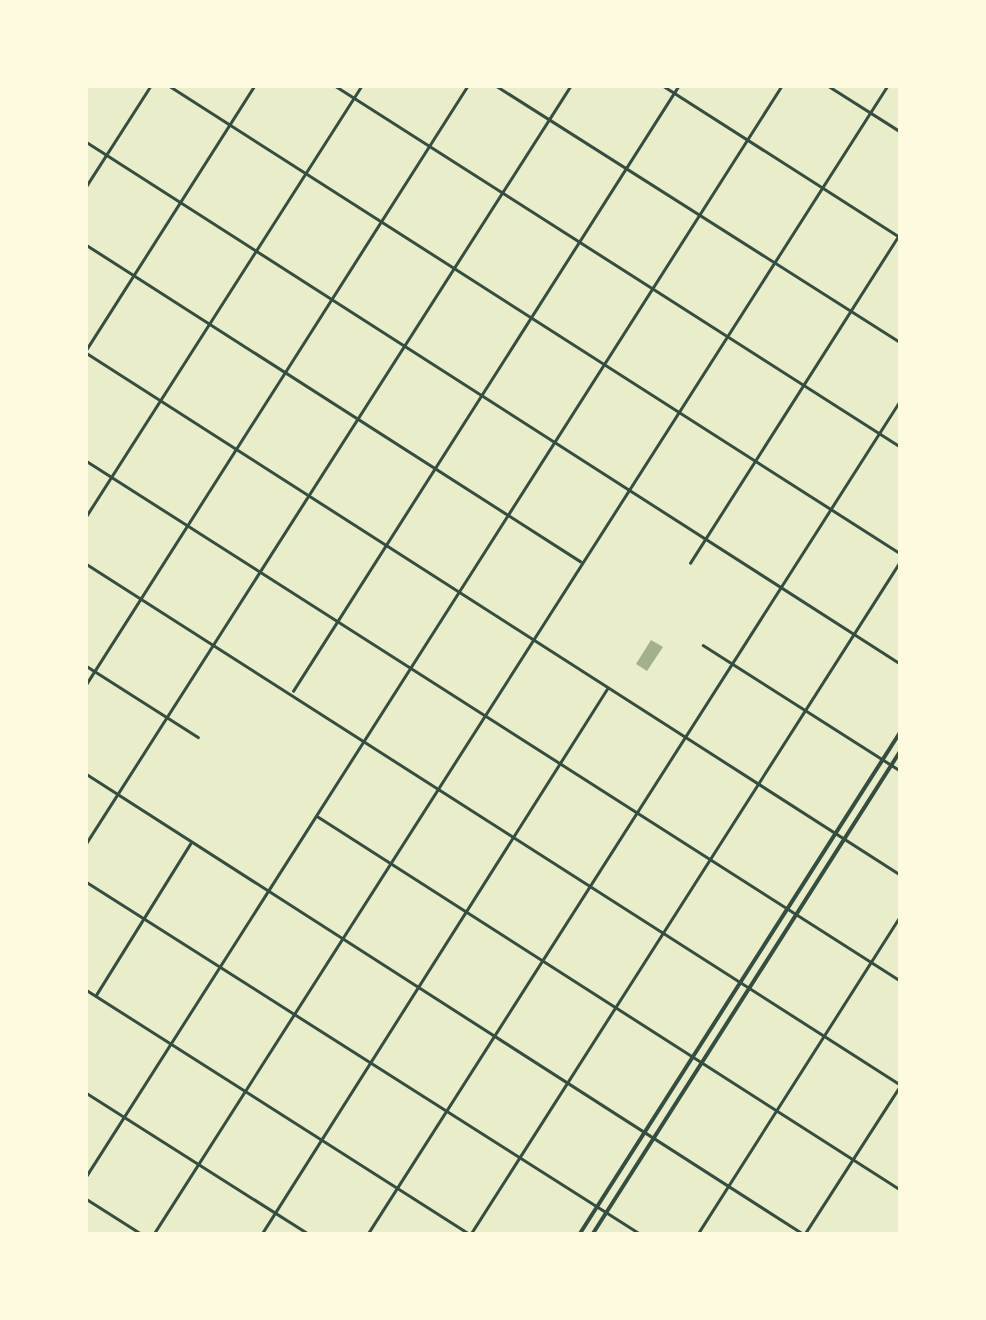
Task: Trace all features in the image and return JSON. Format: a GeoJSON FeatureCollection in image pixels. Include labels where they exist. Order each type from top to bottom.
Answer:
{"type":"FeatureCollection","features":[{"type":"Feature","properties":{"kind":"main road"},"geometry":{"type":"LineString","coordinates":[[579,1235],[901,731]]}},
{"type":"Feature","properties":{"kind":"main road"},"geometry":{"type":"LineString","coordinates":[[592,1235],[901,750]]}},
{"type":"Feature","properties":{"kind":"street"},"geometry":{"type":"LineString","coordinates":[[85,188],[151,85]]}},
{"type":"Feature","properties":{"kind":"street"},"geometry":{"type":"LineString","coordinates":[[168,85],[901,554]]}},
{"type":"Feature","properties":{"kind":"street"},"geometry":{"type":"LineString","coordinates":[[254,85],[85,352],[901,875]]}},
{"type":"Feature","properties":{"kind":"street"},"geometry":{"type":"LineString","coordinates":[[334,85],[901,447]]}},
{"type":"Feature","properties":{"kind":"street"},"geometry":{"type":"LineString","coordinates":[[85,518],[362,85]]}},
{"type":"Feature","properties":{"kind":"street"},"geometry":{"type":"LineString","coordinates":[[85,686],[468,85]]}},
{"type":"Feature","properties":{"kind":"street"},"geometry":{"type":"LineString","coordinates":[[495,85],[901,344]]}},
{"type":"Feature","properties":{"kind":"street"},"geometry":{"type":"LineString","coordinates":[[85,845],[571,85]]}},
{"type":"Feature","properties":{"kind":"street"},"geometry":{"type":"LineString","coordinates":[[662,85],[900,236],[690,563]]}},
{"type":"Feature","properties":{"kind":"street"},"geometry":{"type":"LineString","coordinates":[[292,692],[679,85]]}},
{"type":"Feature","properties":{"kind":"street"},"geometry":{"type":"LineString","coordinates":[[85,1178],[782,85]]}},
{"type":"Feature","properties":{"kind":"street"},"geometry":{"type":"LineString","coordinates":[[827,85],[901,132]]}},
{"type":"Feature","properties":{"kind":"street"},"geometry":{"type":"LineString","coordinates":[[153,1235],[888,85]]}},
{"type":"Feature","properties":{"kind":"street"},"geometry":{"type":"LineString","coordinates":[[85,140],[901,664]]}},
{"type":"Feature","properties":{"kind":"street"},"geometry":{"type":"LineString","coordinates":[[85,244],[582,562]]}},
{"type":"Feature","properties":{"kind":"street"},"geometry":{"type":"LineString","coordinates":[[367,1235],[901,399]]}},
{"type":"Feature","properties":{"kind":"street"},"geometry":{"type":"LineString","coordinates":[[85,460],[901,981]]}},
{"type":"Feature","properties":{"kind":"street"},"geometry":{"type":"LineString","coordinates":[[85,989],[470,1235],[901,560]]}},
{"type":"Feature","properties":{"kind":"street"},"geometry":{"type":"LineString","coordinates":[[85,562],[901,1085],[804,1235],[85,773]]}},
{"type":"Feature","properties":{"kind":"street"},"geometry":{"type":"LineString","coordinates":[[703,645],[901,771]]}},
{"type":"Feature","properties":{"kind":"street"},"geometry":{"type":"LineString","coordinates":[[85,665],[198,737]]}},
{"type":"Feature","properties":{"kind":"street"},"geometry":{"type":"LineString","coordinates":[[261,1235],[608,688]]}},
{"type":"Feature","properties":{"kind":"street"},"geometry":{"type":"LineString","coordinates":[[316,815],[901,1190]]}},
{"type":"Feature","properties":{"kind":"street"},"geometry":{"type":"LineString","coordinates":[[95,996],[192,842]]}},
{"type":"Feature","properties":{"kind":"street"},"geometry":{"type":"LineString","coordinates":[[85,881],[642,1235]]}},
{"type":"Feature","properties":{"kind":"street"},"geometry":{"type":"LineString","coordinates":[[697,1235],[901,916]]}},
{"type":"Feature","properties":{"kind":"street"},"geometry":{"type":"LineString","coordinates":[[85,1092],[310,1235]]}},
{"type":"Feature","properties":{"kind":"street"},"geometry":{"type":"LineString","coordinates":[[85,1198],[143,1235]]}},
{"type":"Feature","properties":{"kind":"shaded area"},"geometry":{"type":"Polygon","coordinates":[[[651,640],[663,647],[647,671],[636,664],[651,640]]]}}]}
